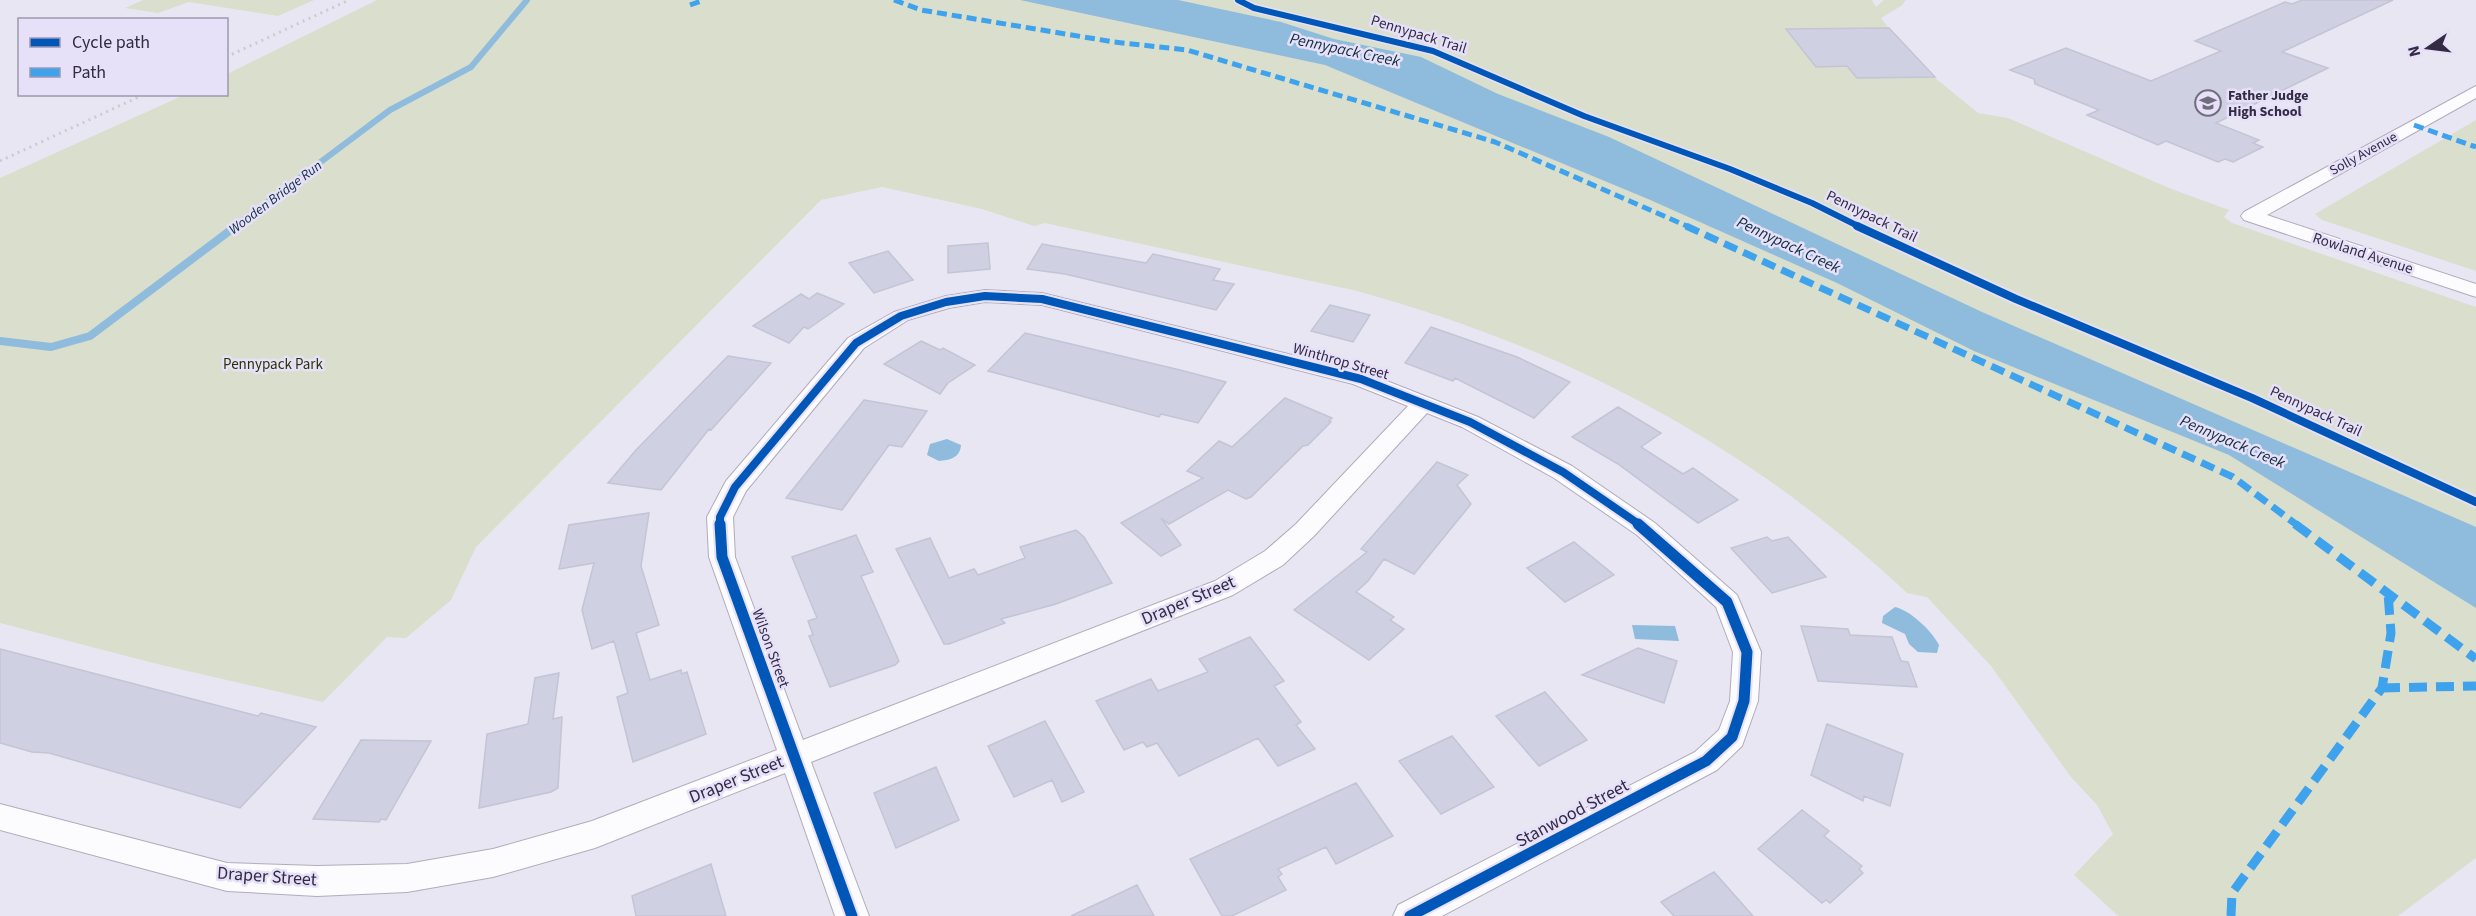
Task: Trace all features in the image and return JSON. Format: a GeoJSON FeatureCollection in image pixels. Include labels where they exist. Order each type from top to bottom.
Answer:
{"type":"FeatureCollection","features":[{"type":"Feature","properties":{"kind":"street","name":"Solly Avenue"},"geometry":{"type":"LineString","coordinates":[[2251,216],[2476,91]]}},
{"type":"Feature","properties":{"kind":"street","name":"Rowland Avenue"},"geometry":{"type":"LineString","coordinates":[[2251,216],[2476,291]]}},
{"type":"Feature","properties":{"kind":"street","name":"Winthrop Street"},"geometry":{"type":"LineString","coordinates":[[802,408],[856,343],[901,316],[946,302],[985,296],[1042,299],[1361,379],[1470,422],[1563,472],[1646,529],[1727,602],[1747,652],[1744,701],[1736,725]]}},
{"type":"Feature","properties":{"kind":"street","name":"Draper Street"},"geometry":{"type":"LineString","coordinates":[[0,817],[227,877],[317,881],[407,878],[494,863],[594,834],[1224,588],[1274,558],[1305,530],[1423,404]]}},
{"type":"Feature","properties":{"kind":"street","name":"Wilson Street"},"geometry":{"type":"LineString","coordinates":[[802,408],[735,487],[720,518],[719,536],[722,557],[852,916]]}},
{"type":"Feature","properties":{"kind":"street","name":"Stanwood Street"},"geometry":{"type":"LineString","coordinates":[[1410,916],[1706,761],[1732,736],[1736,725]]}},
{"type":"Feature","properties":{"kind":"green space"},"geometry":{"type":"Polygon","coordinates":[[[143,0],[314,0],[278,16],[189,2],[158,13],[125,8],[143,0]]]}},
{"type":"Feature","properties":{"kind":"green space","name":"Pennypack Park"},"geometry":{"type":"Polygon","coordinates":[[[377,0],[1872,0],[1876,7],[1884,0],[1906,0],[1901,6],[1881,18],[1897,40],[1934,77],[1978,113],[2008,118],[2169,188],[2229,210],[2224,217],[2232,223],[2476,307],[2476,858],[2398,916],[2118,916],[2074,875],[2113,834],[2097,805],[2071,777],[1991,666],[1927,597],[1907,593],[1846,539],[1783,490],[1718,447],[1651,407],[1582,373],[1510,342],[1435,315],[1357,291],[1045,223],[1034,226],[982,209],[882,187],[821,200],[476,547],[451,600],[406,638],[387,637],[323,702],[153,663],[0,623],[0,178],[182,96],[228,96],[228,74],[377,0]]]}},
{"type":"Feature","properties":{"kind":"green space"},"geometry":{"type":"Polygon","coordinates":[[[2476,120],[2476,271],[2322,220],[2315,214],[2476,120]]]}},
{"type":"Feature","properties":{"kind":"water","name":"Pennypack Creek"},"geometry":{"type":"Polygon","coordinates":[[[1020,0],[1178,0],[1281,22],[1334,39],[1421,57],[1498,94],[1609,137],[1982,312],[2476,527],[2476,608],[2229,455],[1974,351],[1837,283],[1648,199],[1325,65],[1020,0]]]}},
{"type":"Feature","properties":{"kind":"water"},"geometry":{"type":"Polygon","coordinates":[[[947,439],[961,445],[956,456],[939,461],[927,455],[930,444],[947,439]]]}},
{"type":"Feature","properties":{"kind":"water"},"geometry":{"type":"Polygon","coordinates":[[[1895,607],[1907,612],[1926,628],[1939,645],[1937,653],[1918,652],[1909,644],[1905,634],[1882,623],[1883,616],[1895,607]]]}},
{"type":"Feature","properties":{"kind":"water"},"geometry":{"type":"Polygon","coordinates":[[[1632,625],[1675,626],[1679,641],[1635,639],[1632,625]]]}},
{"type":"Feature","properties":{"kind":"building"},"geometry":{"type":"Polygon","coordinates":[[[2302,0],[2393,0],[2282,52],[2328,68],[2216,123],[2259,140],[2253,143],[2263,147],[2233,162],[2225,159],[2218,162],[2166,141],[2158,145],[2087,115],[2099,110],[2035,84],[2034,79],[2010,70],[2066,48],[2151,81],[2221,51],[2195,41],[2285,2],[2292,4],[2302,0]]]}},
{"type":"Feature","properties":{"kind":"building"},"geometry":{"type":"Polygon","coordinates":[[[1889,28],[1935,77],[1857,78],[1847,66],[1816,67],[1786,29],[1889,28]]]}},
{"type":"Feature","properties":{"kind":"building"},"geometry":{"type":"Polygon","coordinates":[[[988,243],[990,269],[948,273],[948,246],[988,243]]]}},
{"type":"Feature","properties":{"kind":"building"},"geometry":{"type":"Polygon","coordinates":[[[1042,244],[1146,263],[1153,254],[1220,269],[1213,280],[1234,284],[1216,310],[1065,274],[1027,269],[1042,244]]]}},
{"type":"Feature","properties":{"kind":"building"},"geometry":{"type":"Polygon","coordinates":[[[888,251],[913,280],[874,293],[849,263],[888,251]]]}},
{"type":"Feature","properties":{"kind":"building"},"geometry":{"type":"Polygon","coordinates":[[[817,293],[844,304],[808,329],[804,327],[789,343],[753,326],[801,294],[809,299],[817,293]]]}},
{"type":"Feature","properties":{"kind":"building"},"geometry":{"type":"Polygon","coordinates":[[[1330,305],[1370,315],[1353,342],[1311,331],[1330,305]]]}},
{"type":"Feature","properties":{"kind":"building"},"geometry":{"type":"Polygon","coordinates":[[[1431,327],[1517,357],[1570,382],[1534,418],[1455,378],[1453,381],[1405,363],[1431,327]]]}},
{"type":"Feature","properties":{"kind":"building"},"geometry":{"type":"Polygon","coordinates":[[[1025,333],[1226,382],[1198,423],[1161,414],[1159,417],[988,371],[1025,333]]]}},
{"type":"Feature","properties":{"kind":"building"},"geometry":{"type":"Polygon","coordinates":[[[921,341],[940,350],[943,348],[975,365],[948,383],[940,394],[884,364],[921,341]]]}},
{"type":"Feature","properties":{"kind":"building"},"geometry":{"type":"Polygon","coordinates":[[[728,356],[771,363],[711,430],[709,429],[661,490],[608,483],[636,450],[728,356]]]}},
{"type":"Feature","properties":{"kind":"building"},"geometry":{"type":"Polygon","coordinates":[[[1285,398],[1332,418],[1329,421],[1331,422],[1251,497],[1246,499],[1228,490],[1169,524],[1161,518],[1181,545],[1161,556],[1121,523],[1203,478],[1187,471],[1219,441],[1232,447],[1285,398]]]}},
{"type":"Feature","properties":{"kind":"building"},"geometry":{"type":"Polygon","coordinates":[[[864,400],[927,411],[902,447],[889,445],[842,510],[786,498],[864,400]]]}},
{"type":"Feature","properties":{"kind":"building"},"geometry":{"type":"Polygon","coordinates":[[[1618,407],[1661,433],[1641,447],[1683,474],[1693,468],[1738,500],[1698,523],[1618,464],[1572,437],[1618,407]]]}},
{"type":"Feature","properties":{"kind":"building"},"geometry":{"type":"Polygon","coordinates":[[[1437,462],[1468,475],[1457,485],[1471,504],[1414,574],[1384,559],[1368,581],[1356,592],[1394,617],[1390,620],[1404,629],[1369,660],[1294,610],[1367,552],[1361,549],[1437,462]]]}},
{"type":"Feature","properties":{"kind":"building"},"geometry":{"type":"Polygon","coordinates":[[[649,513],[641,566],[659,625],[636,633],[650,680],[681,670],[682,674],[687,672],[706,734],[633,762],[617,697],[628,693],[614,641],[592,649],[582,610],[594,563],[559,569],[569,525],[649,513]]]}},
{"type":"Feature","properties":{"kind":"building"},"geometry":{"type":"Polygon","coordinates":[[[1076,530],[1084,537],[1112,583],[1056,604],[1001,619],[1005,623],[949,644],[944,644],[896,549],[930,538],[949,578],[974,569],[978,575],[1025,558],[1020,547],[1076,530]]]}},
{"type":"Feature","properties":{"kind":"building"},"geometry":{"type":"Polygon","coordinates":[[[856,535],[873,572],[861,576],[899,661],[895,665],[830,687],[809,636],[813,635],[808,621],[817,618],[792,557],[856,535]]]}},
{"type":"Feature","properties":{"kind":"building"},"geometry":{"type":"Polygon","coordinates":[[[1767,537],[1772,541],[1788,537],[1826,577],[1772,593],[1731,548],[1767,537]]]}},
{"type":"Feature","properties":{"kind":"building"},"geometry":{"type":"Polygon","coordinates":[[[1574,542],[1614,575],[1565,602],[1527,568],[1574,542]]]}},
{"type":"Feature","properties":{"kind":"building"},"geometry":{"type":"Polygon","coordinates":[[[1801,626],[1848,629],[1850,635],[1892,637],[1901,661],[1908,662],[1917,687],[1818,681],[1801,626]]]}},
{"type":"Feature","properties":{"kind":"building"},"geometry":{"type":"Polygon","coordinates":[[[1250,637],[1284,681],[1274,686],[1301,722],[1296,725],[1315,749],[1278,766],[1258,738],[1179,776],[1157,743],[1147,747],[1143,742],[1124,750],[1096,701],[1151,679],[1158,691],[1208,672],[1199,659],[1250,637]]]}},
{"type":"Feature","properties":{"kind":"building"},"geometry":{"type":"Polygon","coordinates":[[[1638,648],[1677,661],[1664,703],[1582,675],[1638,648]]]}},
{"type":"Feature","properties":{"kind":"building"},"geometry":{"type":"Polygon","coordinates":[[[0,649],[258,716],[261,713],[316,727],[240,808],[49,753],[32,752],[0,743],[0,649]]]}},
{"type":"Feature","properties":{"kind":"building"},"geometry":{"type":"Polygon","coordinates":[[[559,673],[553,719],[562,717],[558,788],[551,792],[479,808],[487,734],[528,724],[535,678],[559,673]]]}},
{"type":"Feature","properties":{"kind":"building"},"geometry":{"type":"Polygon","coordinates":[[[1545,692],[1587,740],[1539,766],[1496,716],[1545,692]]]}},
{"type":"Feature","properties":{"kind":"building"},"geometry":{"type":"Polygon","coordinates":[[[1045,721],[1084,792],[1062,802],[1052,780],[1014,797],[988,746],[1045,721]]]}},
{"type":"Feature","properties":{"kind":"building"},"geometry":{"type":"Polygon","coordinates":[[[1827,724],[1903,754],[1890,806],[1864,796],[1863,801],[1811,775],[1827,724]]]}},
{"type":"Feature","properties":{"kind":"building"},"geometry":{"type":"Polygon","coordinates":[[[1452,736],[1494,787],[1441,814],[1399,761],[1452,736]]]}},
{"type":"Feature","properties":{"kind":"building"},"geometry":{"type":"Polygon","coordinates":[[[361,740],[431,741],[386,820],[381,819],[379,822],[313,819],[361,740]]]}},
{"type":"Feature","properties":{"kind":"building"},"geometry":{"type":"Polygon","coordinates":[[[936,767],[959,820],[896,848],[874,793],[936,767]]]}},
{"type":"Feature","properties":{"kind":"building"},"geometry":{"type":"Polygon","coordinates":[[[1356,783],[1393,836],[1336,864],[1326,847],[1278,869],[1282,874],[1278,877],[1286,890],[1232,916],[1222,916],[1190,859],[1356,783]]]}},
{"type":"Feature","properties":{"kind":"building"},"geometry":{"type":"Polygon","coordinates":[[[1802,810],[1829,831],[1824,836],[1862,866],[1859,869],[1863,873],[1830,903],[1826,900],[1822,903],[1758,849],[1802,810]]]}},
{"type":"Feature","properties":{"kind":"building"},"geometry":{"type":"Polygon","coordinates":[[[711,864],[726,916],[636,916],[632,896],[711,864]]]}},
{"type":"Feature","properties":{"kind":"building"},"geometry":{"type":"Polygon","coordinates":[[[1714,872],[1753,916],[1674,916],[1661,902],[1714,872]]]}},
{"type":"Feature","properties":{"kind":"building"},"geometry":{"type":"Polygon","coordinates":[[[1137,885],[1154,916],[1071,916],[1137,885]]]}},
{"type":"Feature","properties":{"kind":"waterway","name":"Wooden Bridge Run"},"geometry":{"type":"LineString","coordinates":[[234,227],[390,110],[471,67],[527,0]]}},
{"type":"Feature","properties":{"kind":"waterway","name":"Wooden Bridge Run"},"geometry":{"type":"LineString","coordinates":[[0,341],[51,347],[90,336],[236,226]]}},
{"type":"Feature","properties":{"kind":"railway"},"geometry":{"type":"LineString","coordinates":[[228,56],[349,0]]}},
{"type":"Feature","properties":{"kind":"railway"},"geometry":{"type":"LineString","coordinates":[[0,161],[141,96]]}},
{"type":"Feature","properties":{"kind":"marked path"},"geometry":{"type":"LineString","coordinates":[[690,5],[704,0]]}},
{"type":"Feature","properties":{"kind":"marked path"},"geometry":{"type":"LineString","coordinates":[[894,0],[921,10],[1114,42],[1187,50],[1495,142],[1630,200],[2233,477],[2476,659]]}},
{"type":"Feature","properties":{"kind":"marked path"},"geometry":{"type":"LineString","coordinates":[[2414,125],[2476,147]]}},
{"type":"Feature","properties":{"kind":"marked path"},"geometry":{"type":"LineString","coordinates":[[2231,916],[2232,893],[2382,688],[2391,633],[2388,593]]}},
{"type":"Feature","properties":{"kind":"marked path"},"geometry":{"type":"LineString","coordinates":[[2382,688],[2476,686]]}},
{"type":"Feature","properties":{"kind":"cycle path","name":"Pennypack Trail"},"geometry":{"type":"LineString","coordinates":[[1238,0],[1254,8],[1433,51],[1584,116],[1730,169],[1812,203],[1895,245],[2016,299],[2252,398],[2476,502]]}},
{"type":"Feature","properties":{"kind":"cycle path"},"geometry":{"type":"LineString","coordinates":[[852,916],[722,557],[720,517],[735,487],[856,343],[901,316],[946,302],[985,296],[1042,299],[1361,379],[1470,422],[1563,472],[1646,529],[1727,602],[1747,652],[1744,701],[1732,737],[1706,761],[1410,916]]}},
{"type":"Feature","properties":{"kind":"place","name":"Father Judge High School"},"geometry":{"type":"Point","coordinates":[2208,103]}}]}
